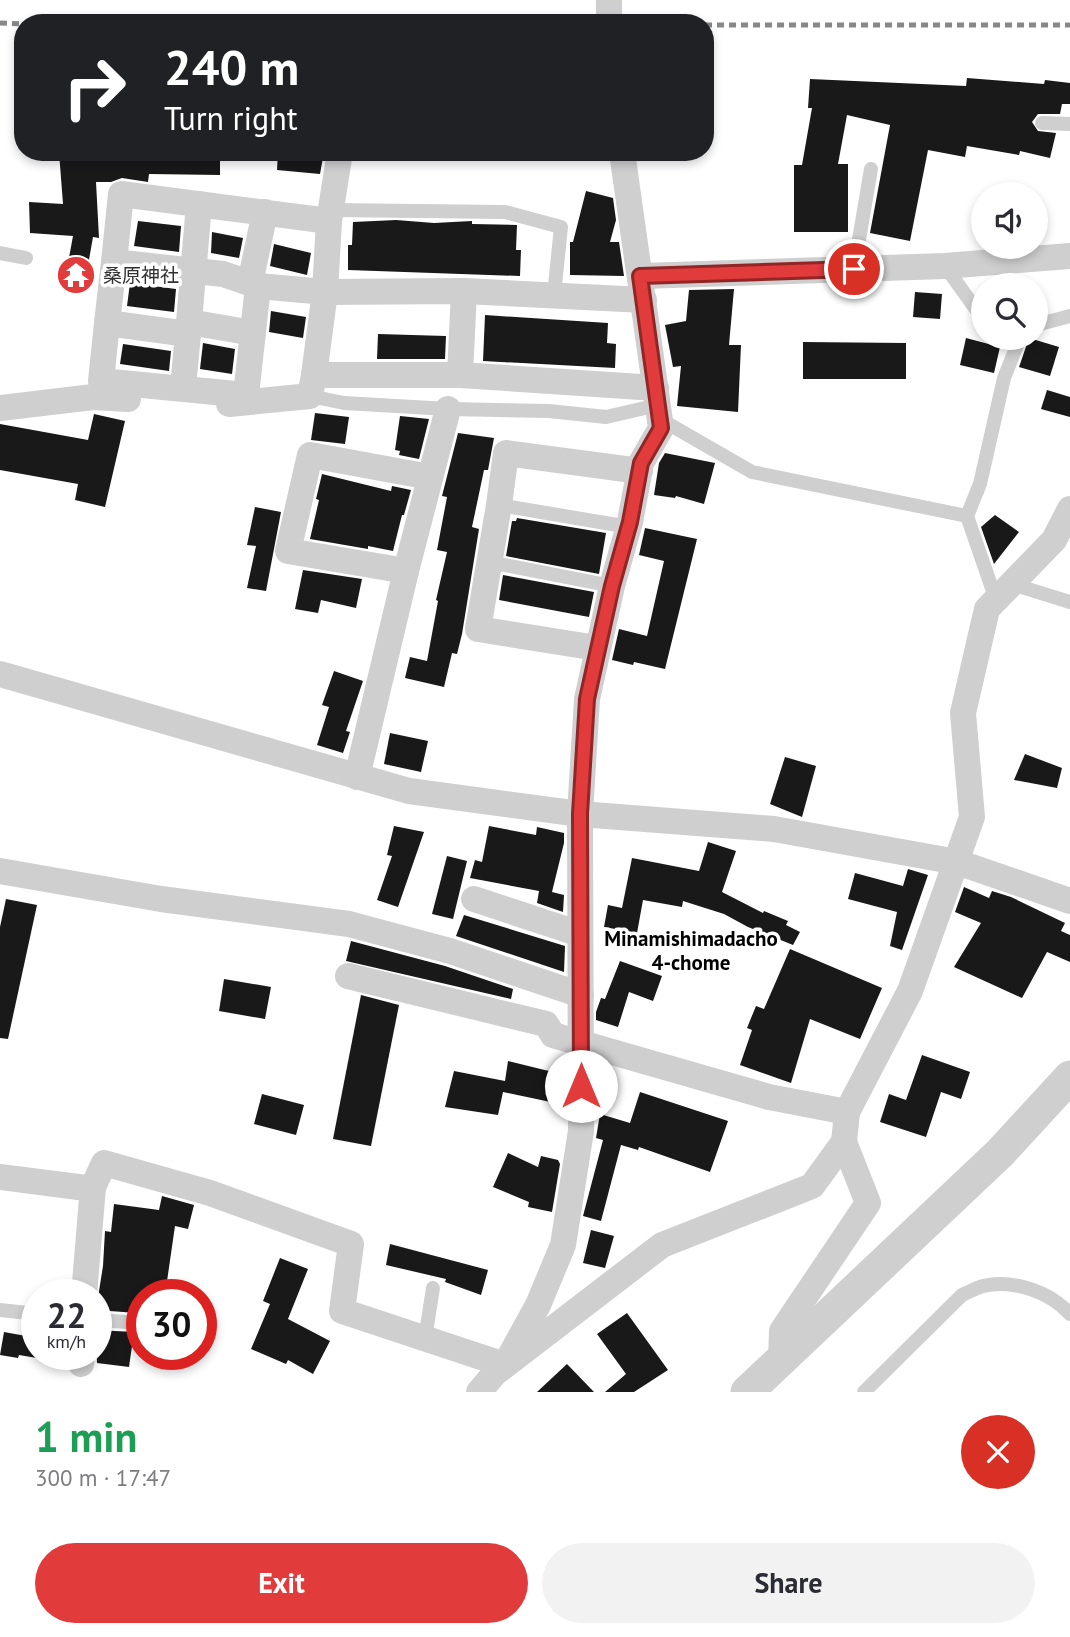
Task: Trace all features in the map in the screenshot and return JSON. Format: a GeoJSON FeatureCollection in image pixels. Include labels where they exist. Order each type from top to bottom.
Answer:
{"type":"FeatureCollection","features":[{"type":"Feature","properties":{"kind":"street"},"geometry":{"type":"LineString","coordinates":[[312,385],[325,292],[330,215],[339,161]]}},
{"type":"Feature","properties":{"kind":"street"},"geometry":{"type":"LineString","coordinates":[[505,1365],[538,1305],[563,1245],[581,1131],[580,814],[587,699],[612,586],[629,527],[641,463],[661,428],[623,161]]}},
{"type":"Feature","properties":{"kind":"street"},"geometry":{"type":"LineString","coordinates":[[265,212],[254,284],[253,333],[246,395],[101,381],[121,194],[265,212],[330,215]]}},
{"type":"Feature","properties":{"kind":"street"},"geometry":{"type":"LineString","coordinates":[[183,387],[200,204]]}},
{"type":"Feature","properties":{"kind":"street"},"geometry":{"type":"LineString","coordinates":[[114,262],[223,274],[254,284],[325,292],[464,291],[554,295],[854,269],[945,266],[1070,256]]}},
{"type":"Feature","properties":{"kind":"street"},"geometry":{"type":"LineString","coordinates":[[460,375],[464,291]]}},
{"type":"Feature","properties":{"kind":"street"},"geometry":{"type":"LineString","coordinates":[[107,323],[253,333]]}},
{"type":"Feature","properties":{"kind":"street"},"geometry":{"type":"LineString","coordinates":[[0,408],[93,397],[223,405],[312,385],[460,375],[658,404]]}},
{"type":"Feature","properties":{"kind":"street"},"geometry":{"type":"LineString","coordinates":[[357,776],[448,409]]}},
{"type":"Feature","properties":{"kind":"street"},"geometry":{"type":"LineString","coordinates":[[597,648],[478,629],[506,453],[640,471]]}},
{"type":"Feature","properties":{"kind":"street"},"geometry":{"type":"LineString","coordinates":[[406,571],[288,551],[310,456],[430,477]]}},
{"type":"Feature","properties":{"kind":"street"},"geometry":{"type":"LineString","coordinates":[[781,1362],[782,1331],[868,1203],[844,1142],[847,1112],[910,991],[972,817],[963,713],[986,609],[1054,540],[1070,509]]}},
{"type":"Feature","properties":{"kind":"street"},"geometry":{"type":"LineString","coordinates":[[0,674],[409,791],[580,814],[774,828],[957,862],[1070,901]]}},
{"type":"Feature","properties":{"kind":"street"},"geometry":{"type":"LineString","coordinates":[[0,871],[161,899],[349,924],[450,951],[580,995]]}},
{"type":"Feature","properties":{"kind":"street"},"geometry":{"type":"LineString","coordinates":[[474,899],[580,934]]}},
{"type":"Feature","properties":{"kind":"street"},"geometry":{"type":"LineString","coordinates":[[348,976],[546,1024],[554,1035],[769,1097],[847,1112]]}},
{"type":"Feature","properties":{"kind":"street"},"geometry":{"type":"LineString","coordinates":[[747,1392],[1000,1153],[1070,1077]]}},
{"type":"Feature","properties":{"kind":"street"},"geometry":{"type":"LineString","coordinates":[[479,1392],[495,1373],[662,1245],[812,1186],[844,1142]]}},
{"type":"Feature","properties":{"kind":"street"},"geometry":{"type":"LineString","coordinates":[[85,1279],[93,1187],[104,1163],[210,1192],[351,1244],[342,1311],[505,1365]]}},
{"type":"Feature","properties":{"kind":"street"},"geometry":{"type":"LineString","coordinates":[[0,1177],[93,1187]]}},
{"type":"Feature","properties":{"kind":"lane"},"geometry":{"type":"LineString","coordinates":[[1042,122],[1070,124]]}},
{"type":"Feature","properties":{"kind":"lane"},"geometry":{"type":"LineString","coordinates":[[854,269],[871,169]]}},
{"type":"Feature","properties":{"kind":"lane"},"geometry":{"type":"LineString","coordinates":[[330,215],[505,212],[561,227],[554,295]]}},
{"type":"Feature","properties":{"kind":"lane"},"geometry":{"type":"LineString","coordinates":[[0,253],[26,258]]}},
{"type":"Feature","properties":{"kind":"lane"},"geometry":{"type":"LineString","coordinates":[[945,266],[971,302]]}},
{"type":"Feature","properties":{"kind":"lane"},"geometry":{"type":"LineString","coordinates":[[1048,322],[1070,316]]}},
{"type":"Feature","properties":{"kind":"lane"},"geometry":{"type":"LineString","coordinates":[[1015,350],[1004,378],[980,484],[967,516],[1004,592],[1070,602]]}},
{"type":"Feature","properties":{"kind":"lane"},"geometry":{"type":"LineString","coordinates":[[312,385],[344,403],[448,409],[549,411],[606,417],[658,404],[752,472],[967,516]]}},
{"type":"Feature","properties":{"kind":"lane"},"geometry":{"type":"LineString","coordinates":[[499,505],[629,527]]}},
{"type":"Feature","properties":{"kind":"lane"},"geometry":{"type":"LineString","coordinates":[[489,562],[612,586]]}},
{"type":"Feature","properties":{"kind":"lane"},"geometry":{"type":"LineString","coordinates":[[864,1392],[962,1295],[983,1286],[1008,1284],[1035,1291],[1059,1302],[1070,1314]]}},
{"type":"Feature","properties":{"kind":"lane"},"geometry":{"type":"LineString","coordinates":[[425,1339],[433,1289]]}},
{"type":"Feature","properties":{"kind":"lane"},"geometry":{"type":"LineString","coordinates":[[0,1310],[21,1312]]}},
{"type":"Feature","properties":{"kind":"building"},"geometry":{"type":"Polygon","coordinates":[[[967,78],[1044,84],[1045,80],[1070,83],[1070,104],[1062,104],[1060,114],[1038,114],[1032,122],[1038,131],[1056,133],[1050,158],[1020,151],[1019,155],[967,146],[965,157],[928,150],[910,241],[870,233],[890,125],[847,115],[838,164],[848,164],[848,232],[794,232],[794,165],[802,165],[812,108],[808,108],[810,79],[966,86],[967,78]]]}},
{"type":"Feature","properties":{"kind":"building"},"geometry":{"type":"Polygon","coordinates":[[[60,161],[220,161],[220,175],[149,174],[148,182],[122,178],[111,182],[96,182],[99,238],[93,237],[84,288],[64,285],[73,236],[30,233],[29,202],[63,204],[60,161]]]}},
{"type":"Feature","properties":{"kind":"building"},"geometry":{"type":"Polygon","coordinates":[[[278,161],[322,161],[320,174],[277,170],[278,161]]]}},
{"type":"Feature","properties":{"kind":"building"},"geometry":{"type":"Polygon","coordinates":[[[586,191],[613,198],[616,220],[610,242],[619,242],[624,276],[570,275],[570,242],[573,242],[586,191]]]}},
{"type":"Feature","properties":{"kind":"building"},"geometry":{"type":"Polygon","coordinates":[[[396,220],[434,223],[472,221],[472,224],[517,225],[516,250],[521,250],[520,276],[348,270],[348,245],[352,245],[353,222],[396,220]]]}},
{"type":"Feature","properties":{"kind":"building"},"geometry":{"type":"Polygon","coordinates":[[[138,221],[181,226],[179,252],[134,246],[138,221]]]}},
{"type":"Feature","properties":{"kind":"building"},"geometry":{"type":"Polygon","coordinates":[[[212,232],[243,238],[239,258],[211,253],[212,232]]]}},
{"type":"Feature","properties":{"kind":"building"},"geometry":{"type":"Polygon","coordinates":[[[274,244],[311,253],[307,275],[270,266],[274,244]]]}},
{"type":"Feature","properties":{"kind":"building"},"geometry":{"type":"Polygon","coordinates":[[[130,283],[176,289],[174,312],[127,306],[130,283]]]}},
{"type":"Feature","properties":{"kind":"building"},"geometry":{"type":"Polygon","coordinates":[[[734,289],[729,345],[741,345],[738,412],[677,406],[681,366],[673,367],[665,325],[686,321],[689,290],[734,289]]]}},
{"type":"Feature","properties":{"kind":"building"},"geometry":{"type":"Polygon","coordinates":[[[915,292],[942,294],[940,319],[913,317],[915,292]]]}},
{"type":"Feature","properties":{"kind":"building"},"geometry":{"type":"Polygon","coordinates":[[[271,311],[306,317],[303,338],[269,332],[271,311]]]}},
{"type":"Feature","properties":{"kind":"building"},"geometry":{"type":"Polygon","coordinates":[[[485,315],[608,323],[607,343],[616,344],[615,368],[483,361],[485,315]]]}},
{"type":"Feature","properties":{"kind":"building"},"geometry":{"type":"Polygon","coordinates":[[[378,334],[446,336],[445,359],[377,359],[378,334]]]}},
{"type":"Feature","properties":{"kind":"building"},"geometry":{"type":"Polygon","coordinates":[[[966,338],[971,339],[971,350],[999,350],[994,373],[960,365],[966,338]]]}},
{"type":"Feature","properties":{"kind":"building"},"geometry":{"type":"Polygon","coordinates":[[[803,342],[906,343],[906,379],[803,379],[803,342]]]}},
{"type":"Feature","properties":{"kind":"building"},"geometry":{"type":"Polygon","coordinates":[[[203,343],[235,349],[232,374],[200,369],[203,343]]]}},
{"type":"Feature","properties":{"kind":"building"},"geometry":{"type":"Polygon","coordinates":[[[123,344],[171,351],[169,371],[120,364],[123,344]]]}},
{"type":"Feature","properties":{"kind":"building"},"geometry":{"type":"Polygon","coordinates":[[[1048,344],[1059,347],[1050,376],[1019,367],[1025,350],[1048,350],[1048,344]]]}},
{"type":"Feature","properties":{"kind":"building"},"geometry":{"type":"Polygon","coordinates":[[[1047,390],[1070,397],[1070,417],[1041,409],[1047,390]]]}},
{"type":"Feature","properties":{"kind":"building"},"geometry":{"type":"Polygon","coordinates":[[[315,413],[349,417],[345,444],[311,440],[315,413]]]}},
{"type":"Feature","properties":{"kind":"building"},"geometry":{"type":"Polygon","coordinates":[[[94,414],[125,421],[105,507],[75,500],[78,484],[0,470],[0,424],[88,440],[94,414]]]}},
{"type":"Feature","properties":{"kind":"building"},"geometry":{"type":"Polygon","coordinates":[[[400,416],[429,419],[419,459],[399,455],[400,451],[395,450],[400,416]]]}},
{"type":"Feature","properties":{"kind":"building"},"geometry":{"type":"Polygon","coordinates":[[[458,433],[494,438],[472,527],[479,529],[462,634],[457,654],[452,653],[444,687],[405,678],[410,657],[427,661],[438,601],[436,600],[447,552],[437,550],[447,497],[442,496],[458,433]]]}},
{"type":"Feature","properties":{"kind":"building"},"geometry":{"type":"Polygon","coordinates":[[[665,453],[715,463],[704,504],[676,496],[654,495],[659,463],[665,453]]]}},
{"type":"Feature","properties":{"kind":"building"},"geometry":{"type":"Polygon","coordinates":[[[322,474],[391,491],[392,486],[411,490],[393,551],[310,539],[322,474]]]}},
{"type":"Feature","properties":{"kind":"building"},"geometry":{"type":"Polygon","coordinates":[[[255,507],[281,512],[266,591],[247,588],[256,546],[247,545],[255,507]]]}},
{"type":"Feature","properties":{"kind":"building"},"geometry":{"type":"Polygon","coordinates":[[[995,515],[1019,532],[994,564],[981,527],[995,515]]]}},
{"type":"Feature","properties":{"kind":"building"},"geometry":{"type":"Polygon","coordinates":[[[517,518],[606,533],[599,574],[506,556],[512,521],[517,518]]]}},
{"type":"Feature","properties":{"kind":"building"},"geometry":{"type":"Polygon","coordinates":[[[645,528],[697,539],[665,669],[612,660],[619,629],[647,636],[664,561],[639,555],[645,528]]]}},
{"type":"Feature","properties":{"kind":"building"},"geometry":{"type":"Polygon","coordinates":[[[303,570],[362,579],[356,608],[321,600],[318,613],[295,609],[303,570]]]}},
{"type":"Feature","properties":{"kind":"building"},"geometry":{"type":"Polygon","coordinates":[[[503,575],[594,592],[589,617],[499,600],[503,575]]]}},
{"type":"Feature","properties":{"kind":"building"},"geometry":{"type":"Polygon","coordinates":[[[334,671],[363,681],[346,731],[350,732],[343,753],[317,745],[329,707],[322,705],[334,671]]]}},
{"type":"Feature","properties":{"kind":"building"},"geometry":{"type":"Polygon","coordinates":[[[390,733],[428,741],[421,772],[384,764],[390,733]]]}},
{"type":"Feature","properties":{"kind":"building"},"geometry":{"type":"Polygon","coordinates":[[[1025,754],[1062,768],[1057,788],[1014,780],[1025,754]]]}},
{"type":"Feature","properties":{"kind":"building"},"geometry":{"type":"Polygon","coordinates":[[[785,757],[816,766],[802,817],[770,804],[785,757]]]}},
{"type":"Feature","properties":{"kind":"building"},"geometry":{"type":"Polygon","coordinates":[[[394,826],[424,832],[398,907],[377,900],[392,856],[387,855],[394,826]]]}},
{"type":"Feature","properties":{"kind":"building"},"geometry":{"type":"Polygon","coordinates":[[[489,826],[536,835],[537,827],[564,833],[552,892],[564,895],[563,912],[537,903],[539,891],[470,878],[475,860],[482,862],[489,826]]]}},
{"type":"Feature","properties":{"kind":"building"},"geometry":{"type":"Polygon","coordinates":[[[708,842],[736,851],[722,892],[763,913],[764,911],[788,921],[786,925],[800,932],[793,945],[724,914],[683,901],[682,907],[643,900],[637,933],[604,927],[608,905],[622,908],[632,858],[699,871],[708,842]]]}},
{"type":"Feature","properties":{"kind":"building"},"geometry":{"type":"Polygon","coordinates":[[[447,856],[467,861],[453,919],[432,914],[447,856]]]}},
{"type":"Feature","properties":{"kind":"building"},"geometry":{"type":"Polygon","coordinates":[[[908,869],[928,875],[902,950],[890,946],[897,912],[848,899],[855,873],[903,886],[908,869]]]}},
{"type":"Feature","properties":{"kind":"building"},"geometry":{"type":"Polygon","coordinates":[[[964,887],[989,898],[992,891],[1011,897],[1065,923],[1061,931],[1070,935],[1070,962],[1047,952],[1022,998],[954,967],[981,923],[955,912],[964,887]]]}},
{"type":"Feature","properties":{"kind":"building"},"geometry":{"type":"Polygon","coordinates":[[[6,899],[37,905],[8,1039],[0,1038],[0,927],[6,899]]]}},
{"type":"Feature","properties":{"kind":"building"},"geometry":{"type":"Polygon","coordinates":[[[464,915],[565,946],[564,972],[456,936],[464,915]]]}},
{"type":"Feature","properties":{"kind":"building"},"geometry":{"type":"Polygon","coordinates":[[[351,941],[445,966],[513,989],[511,999],[346,961],[351,941]]]}},
{"type":"Feature","properties":{"kind":"building"},"geometry":{"type":"Polygon","coordinates":[[[790,949],[882,988],[860,1039],[810,1019],[791,1083],[740,1065],[752,1030],[747,1028],[756,1006],[764,1009],[790,949]]]}},
{"type":"Feature","properties":{"kind":"building"},"geometry":{"type":"Polygon","coordinates":[[[620,961],[662,976],[653,1001],[629,992],[618,1027],[596,1020],[596,1012],[601,998],[605,999],[620,961]]]}},
{"type":"Feature","properties":{"kind":"building"},"geometry":{"type":"Polygon","coordinates":[[[224,979],[271,987],[265,1019],[219,1011],[224,979]]]}},
{"type":"Feature","properties":{"kind":"building"},"geometry":{"type":"Polygon","coordinates":[[[361,995],[399,1005],[371,1146],[333,1139],[361,995]]]}},
{"type":"Feature","properties":{"kind":"building"},"geometry":{"type":"Polygon","coordinates":[[[922,1055],[970,1072],[961,1099],[941,1092],[926,1137],[880,1122],[889,1094],[906,1100],[922,1055]]]}},
{"type":"Feature","properties":{"kind":"building"},"geometry":{"type":"Polygon","coordinates":[[[508,1061],[565,1075],[560,1104],[503,1092],[498,1115],[445,1107],[454,1071],[505,1081],[508,1061]]]}},
{"type":"Feature","properties":{"kind":"building"},"geometry":{"type":"Polygon","coordinates":[[[640,1092],[728,1121],[710,1172],[639,1147],[638,1150],[621,1145],[601,1221],[583,1216],[603,1140],[596,1138],[600,1114],[630,1123],[640,1092]]]}},
{"type":"Feature","properties":{"kind":"building"},"geometry":{"type":"Polygon","coordinates":[[[262,1094],[304,1105],[296,1135],[254,1124],[262,1094]]]}},
{"type":"Feature","properties":{"kind":"building"},"geometry":{"type":"Polygon","coordinates":[[[508,1153],[538,1167],[541,1156],[558,1160],[560,1164],[552,1212],[528,1207],[529,1202],[493,1187],[508,1153]]]}},
{"type":"Feature","properties":{"kind":"building"},"geometry":{"type":"Polygon","coordinates":[[[162,1196],[194,1205],[188,1229],[175,1226],[167,1279],[126,1279],[126,1312],[112,1311],[112,1279],[101,1279],[105,1231],[111,1232],[114,1204],[159,1210],[162,1196]]]}},
{"type":"Feature","properties":{"kind":"building"},"geometry":{"type":"Polygon","coordinates":[[[591,1230],[614,1236],[605,1268],[583,1263],[591,1230]]]}},
{"type":"Feature","properties":{"kind":"building"},"geometry":{"type":"Polygon","coordinates":[[[390,1244],[488,1270],[481,1295],[445,1282],[446,1279],[386,1265],[390,1244]]]}},
{"type":"Feature","properties":{"kind":"building"},"geometry":{"type":"Polygon","coordinates":[[[280,1258],[308,1269],[288,1319],[330,1341],[313,1374],[288,1360],[286,1364],[251,1349],[270,1304],[263,1301],[280,1258]]]}},
{"type":"Feature","properties":{"kind":"building"},"geometry":{"type":"Polygon","coordinates":[[[627,1313],[668,1370],[634,1392],[605,1392],[626,1374],[597,1334],[627,1313]]]}},
{"type":"Feature","properties":{"kind":"building"},"geometry":{"type":"Polygon","coordinates":[[[112,1331],[126,1332],[126,1367],[112,1365],[112,1331]]]}},
{"type":"Feature","properties":{"kind":"building"},"geometry":{"type":"Polygon","coordinates":[[[4,1332],[21,1335],[21,1355],[18,1358],[0,1355],[4,1332]]]}},
{"type":"Feature","properties":{"kind":"building"},"geometry":{"type":"Polygon","coordinates":[[[567,1364],[594,1392],[537,1392],[567,1364]]]}},
{"type":"Feature","properties":{"kind":"railway"},"geometry":{"type":"LineString","coordinates":[[0,23],[14,24]]}},
{"type":"Feature","properties":{"kind":"railway"},"geometry":{"type":"LineString","coordinates":[[714,25],[1070,25]]}},
{"type":"Feature","properties":{"kind":"place","name":"桑原神社"},"geometry":{"type":"Point","coordinates":[76,275]}},
{"type":"Feature","properties":{"kind":"district","name":"Minamishimadacho 4-chome"},"geometry":{"type":"Point","coordinates":[691,951]}},
{"type":"Feature","properties":{"kind":"route"},"geometry":{"type":"LineString","coordinates":[[581,1086],[580,814],[587,699],[612,586],[630,522],[641,463],[661,428],[640,276],[854,269]]}}]}
